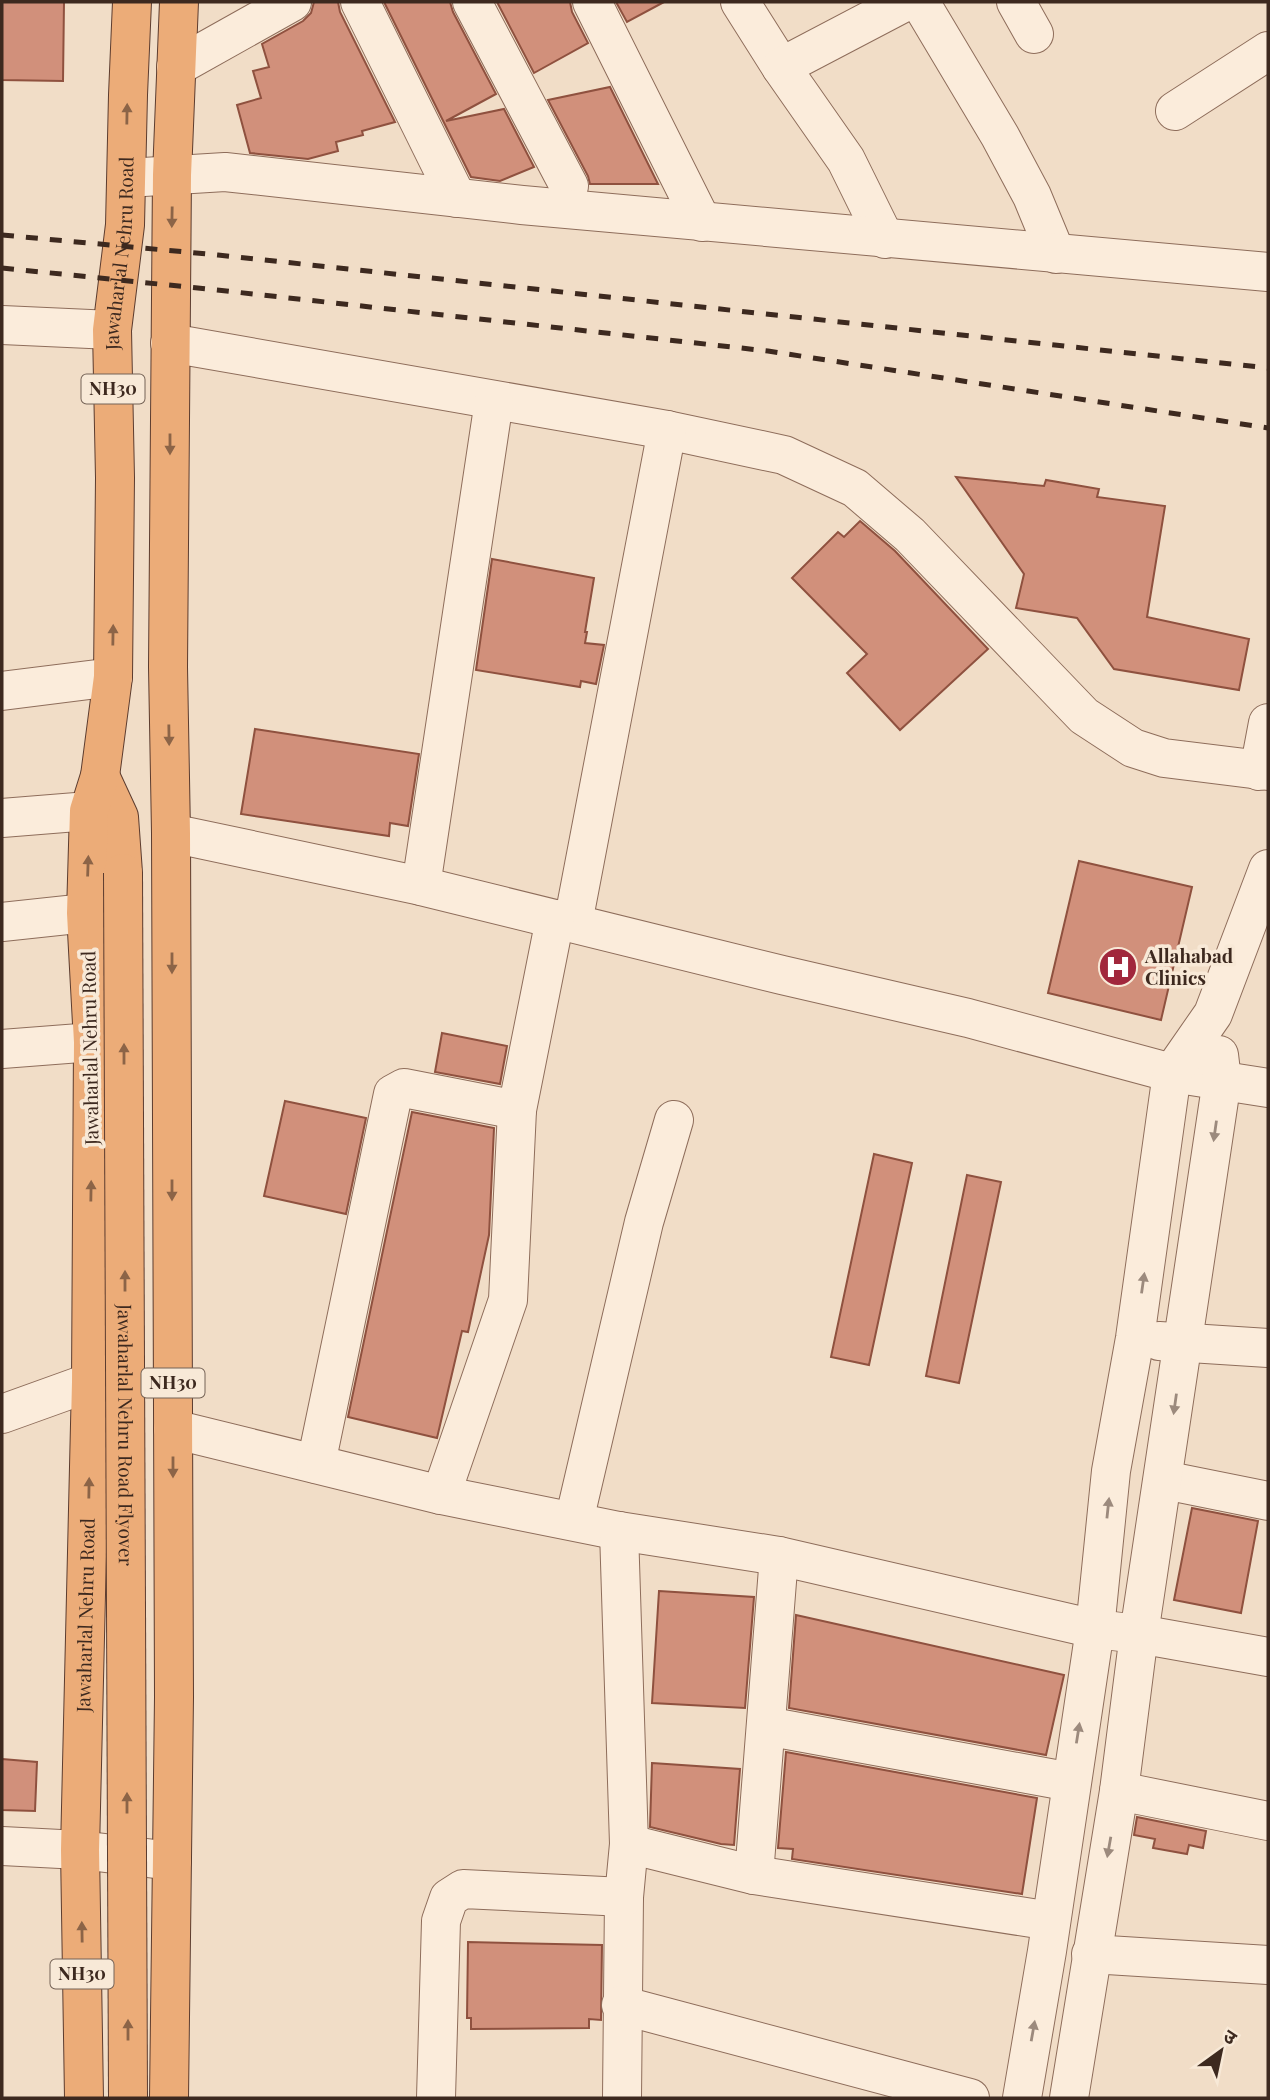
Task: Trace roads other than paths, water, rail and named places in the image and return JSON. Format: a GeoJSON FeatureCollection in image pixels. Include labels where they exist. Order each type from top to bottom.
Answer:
{"type":"FeatureCollection","features":[{"type":"Feature","properties":{"kind":"highway","name":"Jawaharlal Nehru Road"},"geometry":{"type":"LineString","coordinates":[[84,2098],[80,1850],[91,1382],[93,1042],[86,913],[95,793],[113,677],[115,478],[112,330],[125,225],[132,2]]}},
{"type":"Feature","properties":{"kind":"highway","name":"NH30"},"geometry":{"type":"LineString","coordinates":[[169,2098],[173,1429],[172,833],[168,667],[172,175],[179,2]]}},
{"type":"Feature","properties":{"kind":"highway","name":"Jawaharlal Nehru Road Flyover"},"geometry":{"type":"LineString","coordinates":[[95,793],[119,817],[123,873],[128,2098]]}},
{"type":"Feature","properties":{"kind":"street"},"geometry":{"type":"LineString","coordinates":[[176,67],[292,2]]}},
{"type":"Feature","properties":{"kind":"street"},"geometry":{"type":"LineString","coordinates":[[360,2],[457,198]]}},
{"type":"Feature","properties":{"kind":"street"},"geometry":{"type":"LineString","coordinates":[[472,2],[569,186]]}},
{"type":"Feature","properties":{"kind":"street"},"geometry":{"type":"LineString","coordinates":[[592,2],[702,222]]}},
{"type":"Feature","properties":{"kind":"street"},"geometry":{"type":"LineString","coordinates":[[740,2],[781,68],[846,160],[885,239]]}},
{"type":"Feature","properties":{"kind":"street"},"geometry":{"type":"LineString","coordinates":[[781,68],[905,2]]}},
{"type":"Feature","properties":{"kind":"street"},"geometry":{"type":"LineString","coordinates":[[920,2],[1000,136],[1032,196],[1056,254]]}},
{"type":"Feature","properties":{"kind":"street"},"geometry":{"type":"LineString","coordinates":[[1175,111],[1268,51]]}},
{"type":"Feature","properties":{"kind":"street"},"geometry":{"type":"LineString","coordinates":[[127,178],[225,172],[702,222],[1268,272]]}},
{"type":"Feature","properties":{"kind":"street"},"geometry":{"type":"LineString","coordinates":[[2,325],[112,330]]}},
{"type":"Feature","properties":{"kind":"street"},"geometry":{"type":"LineString","coordinates":[[170,342],[667,430],[784,455],[855,488],[910,535],[1084,716],[1133,748],[1164,758],[1264,771],[1268,723]]}},
{"type":"Feature","properties":{"kind":"street"},"geometry":{"type":"LineString","coordinates":[[421,886],[494,401]]}},
{"type":"Feature","properties":{"kind":"street"},"geometry":{"type":"LineString","coordinates":[[441,1494],[508,1300],[517,1110],[564,921],[667,430]]}},
{"type":"Feature","properties":{"kind":"street"},"geometry":{"type":"LineString","coordinates":[[2,691],[113,677]]}},
{"type":"Feature","properties":{"kind":"street"},"geometry":{"type":"LineString","coordinates":[[2,818],[95,793]]}},
{"type":"Feature","properties":{"kind":"street"},"geometry":{"type":"LineString","coordinates":[[172,833],[421,886],[968,1018],[1253,1092]]}},
{"type":"Feature","properties":{"kind":"street"},"geometry":{"type":"LineString","coordinates":[[1021,2098],[1095,1629],[1111,1471],[1135,1338],[1172,1073],[1213,1014],[1265,889]]}},
{"type":"Feature","properties":{"kind":"street"},"geometry":{"type":"LineString","coordinates":[[2,922],[86,913]]}},
{"type":"Feature","properties":{"kind":"street"},"geometry":{"type":"LineString","coordinates":[[1069,2098],[1119,1791],[1139,1634],[1184,1343],[1253,1092],[1213,1014]]}},
{"type":"Feature","properties":{"kind":"street"},"geometry":{"type":"LineString","coordinates":[[2,1049],[93,1042]]}},
{"type":"Feature","properties":{"kind":"street"},"geometry":{"type":"LineString","coordinates":[[316,1464],[393,1094],[404,1088],[517,1110]]}},
{"type":"Feature","properties":{"kind":"street"},"geometry":{"type":"LineString","coordinates":[[574,1521],[643,1222],[674,1120]]}},
{"type":"Feature","properties":{"kind":"street"},"geometry":{"type":"LineString","coordinates":[[1135,1338],[1268,1348]]}},
{"type":"Feature","properties":{"kind":"street"},"geometry":{"type":"LineString","coordinates":[[2,1414],[91,1382]]}},
{"type":"Feature","properties":{"kind":"street"},"geometry":{"type":"LineString","coordinates":[[173,1429],[441,1494],[619,1531],[779,1556],[1095,1629],[1268,1657]]}},
{"type":"Feature","properties":{"kind":"street"},"geometry":{"type":"LineString","coordinates":[[1164,1480],[1268,1501]]}},
{"type":"Feature","properties":{"kind":"street"},"geometry":{"type":"LineString","coordinates":[[619,1531],[629,1844],[624,1896],[622,2098]]}},
{"type":"Feature","properties":{"kind":"street"},"geometry":{"type":"LineString","coordinates":[[754,1875],[779,1556]]}},
{"type":"Feature","properties":{"kind":"street"},"geometry":{"type":"LineString","coordinates":[[766,1726],[1071,1782]]}},
{"type":"Feature","properties":{"kind":"street"},"geometry":{"type":"LineString","coordinates":[[1119,1791],[1268,1821]]}},
{"type":"Feature","properties":{"kind":"street"},"geometry":{"type":"LineString","coordinates":[[629,1844],[754,1875],[1051,1921]]}},
{"type":"Feature","properties":{"kind":"street"},"geometry":{"type":"LineString","coordinates":[[2,1846],[80,1850],[172,1861]]}},
{"type":"Feature","properties":{"kind":"street"},"geometry":{"type":"LineString","coordinates":[[436,2098],[441,1921],[449,1898],[463,1889],[624,1896]]}},
{"type":"Feature","properties":{"kind":"street"},"geometry":{"type":"LineString","coordinates":[[1091,1954],[1268,1965]]}},
{"type":"Feature","properties":{"kind":"street"},"geometry":{"type":"LineString","coordinates":[[621,2005],[970,2098]]}},
{"type":"Feature","properties":{"kind":"railway"},"geometry":{"type":"LineString","coordinates":[[2,235],[218,255],[1268,368]]}},
{"type":"Feature","properties":{"kind":"railway"},"geometry":{"type":"LineString","coordinates":[[2,268],[768,351],[1268,428]]}},
{"type":"Feature","properties":{"kind":"place","name":"Allahabad Clinics"},"geometry":{"type":"Point","coordinates":[1118,967]}}]}
